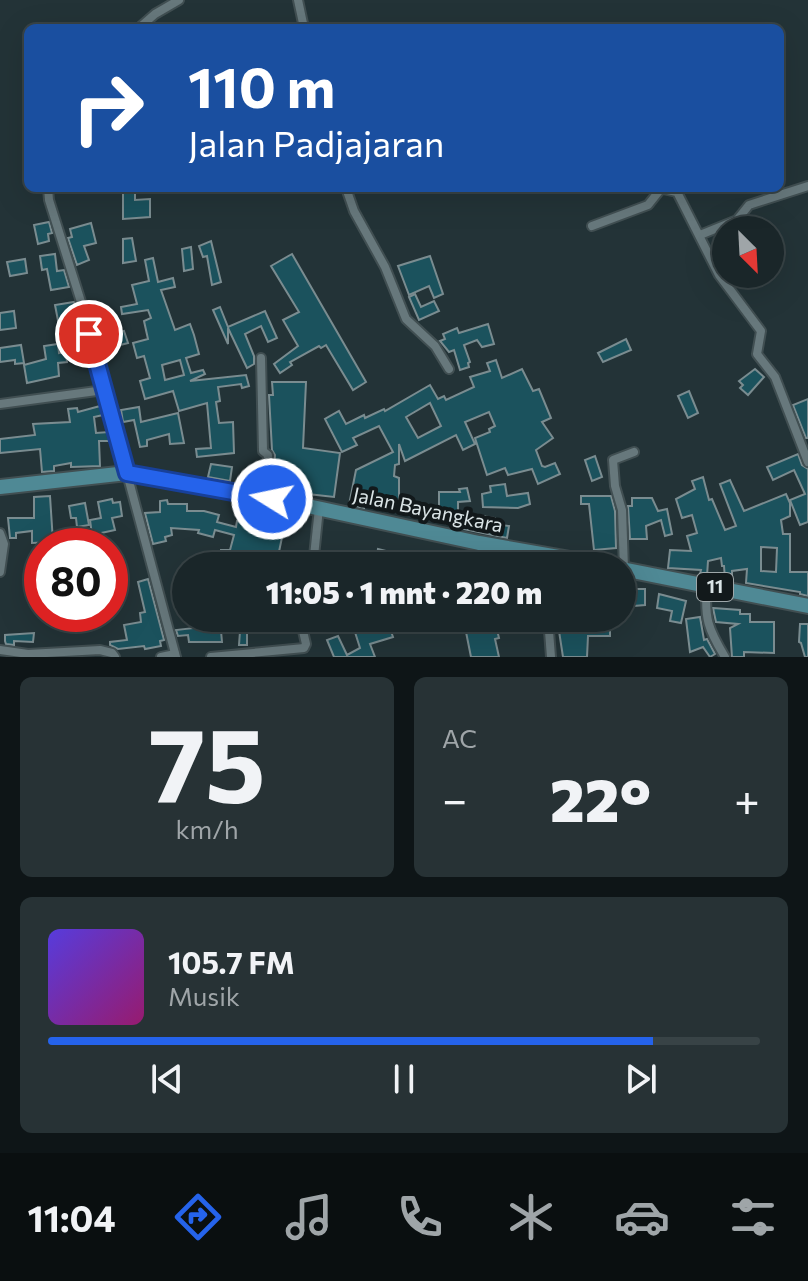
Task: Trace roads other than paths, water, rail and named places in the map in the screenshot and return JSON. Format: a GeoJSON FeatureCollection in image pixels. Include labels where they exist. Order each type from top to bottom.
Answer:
{"type":"FeatureCollection","features":[{"type":"Feature","properties":{"kind":"highway","name":"Jalan Bayangkara"},"geometry":{"type":"LineString","coordinates":[[0,487],[127,473],[266,497],[516,552]]}},
{"type":"Feature","properties":{"kind":"highway","name":"Jalan Bayangkara"},"geometry":{"type":"LineString","coordinates":[[636,571],[808,606]]}},
{"type":"Feature","properties":{"kind":"street"},"geometry":{"type":"LineString","coordinates":[[144,24],[179,0]]}},
{"type":"Feature","properties":{"kind":"street"},"geometry":{"type":"LineString","coordinates":[[298,0],[303,24]]}},
{"type":"Feature","properties":{"kind":"street"},"geometry":{"type":"LineString","coordinates":[[700,235],[737,220],[749,205],[808,186]]}},
{"type":"Feature","properties":{"kind":"street"},"geometry":{"type":"LineString","coordinates":[[48,192],[82,305],[175,656],[161,657]]}},
{"type":"Feature","properties":{"kind":"street"},"geometry":{"type":"LineString","coordinates":[[347,192],[354,211],[385,267],[406,319],[435,346],[449,369]]}},
{"type":"Feature","properties":{"kind":"street"},"geometry":{"type":"LineString","coordinates":[[592,226],[648,205],[657,192]]}},
{"type":"Feature","properties":{"kind":"street"},"geometry":{"type":"LineString","coordinates":[[677,192],[719,275],[761,331],[757,354],[775,377],[808,462]]}},
{"type":"Feature","properties":{"kind":"street"},"geometry":{"type":"LineString","coordinates":[[261,358],[263,451],[268,455],[266,497]]}},
{"type":"Feature","properties":{"kind":"street"},"geometry":{"type":"LineString","coordinates":[[0,404],[104,390]]}},
{"type":"Feature","properties":{"kind":"street"},"geometry":{"type":"LineString","coordinates":[[619,552],[622,510],[615,486],[613,460],[634,452]]}},
{"type":"Feature","properties":{"kind":"street"},"geometry":{"type":"LineString","coordinates":[[314,552],[319,508]]}},
{"type":"Feature","properties":{"kind":"street"},"geometry":{"type":"LineString","coordinates":[[0,533],[4,544],[0,572]]}},
{"type":"Feature","properties":{"kind":"street"},"geometry":{"type":"LineString","coordinates":[[707,585],[706,618],[722,656]]}},
{"type":"Feature","properties":{"kind":"street"},"geometry":{"type":"LineString","coordinates":[[211,657],[304,648],[303,632]]}},
{"type":"Feature","properties":{"kind":"street"},"geometry":{"type":"LineString","coordinates":[[549,632],[551,657]]}},
{"type":"Feature","properties":{"kind":"street"},"geometry":{"type":"LineString","coordinates":[[0,650],[28,654],[100,650],[115,657]]}}]}
